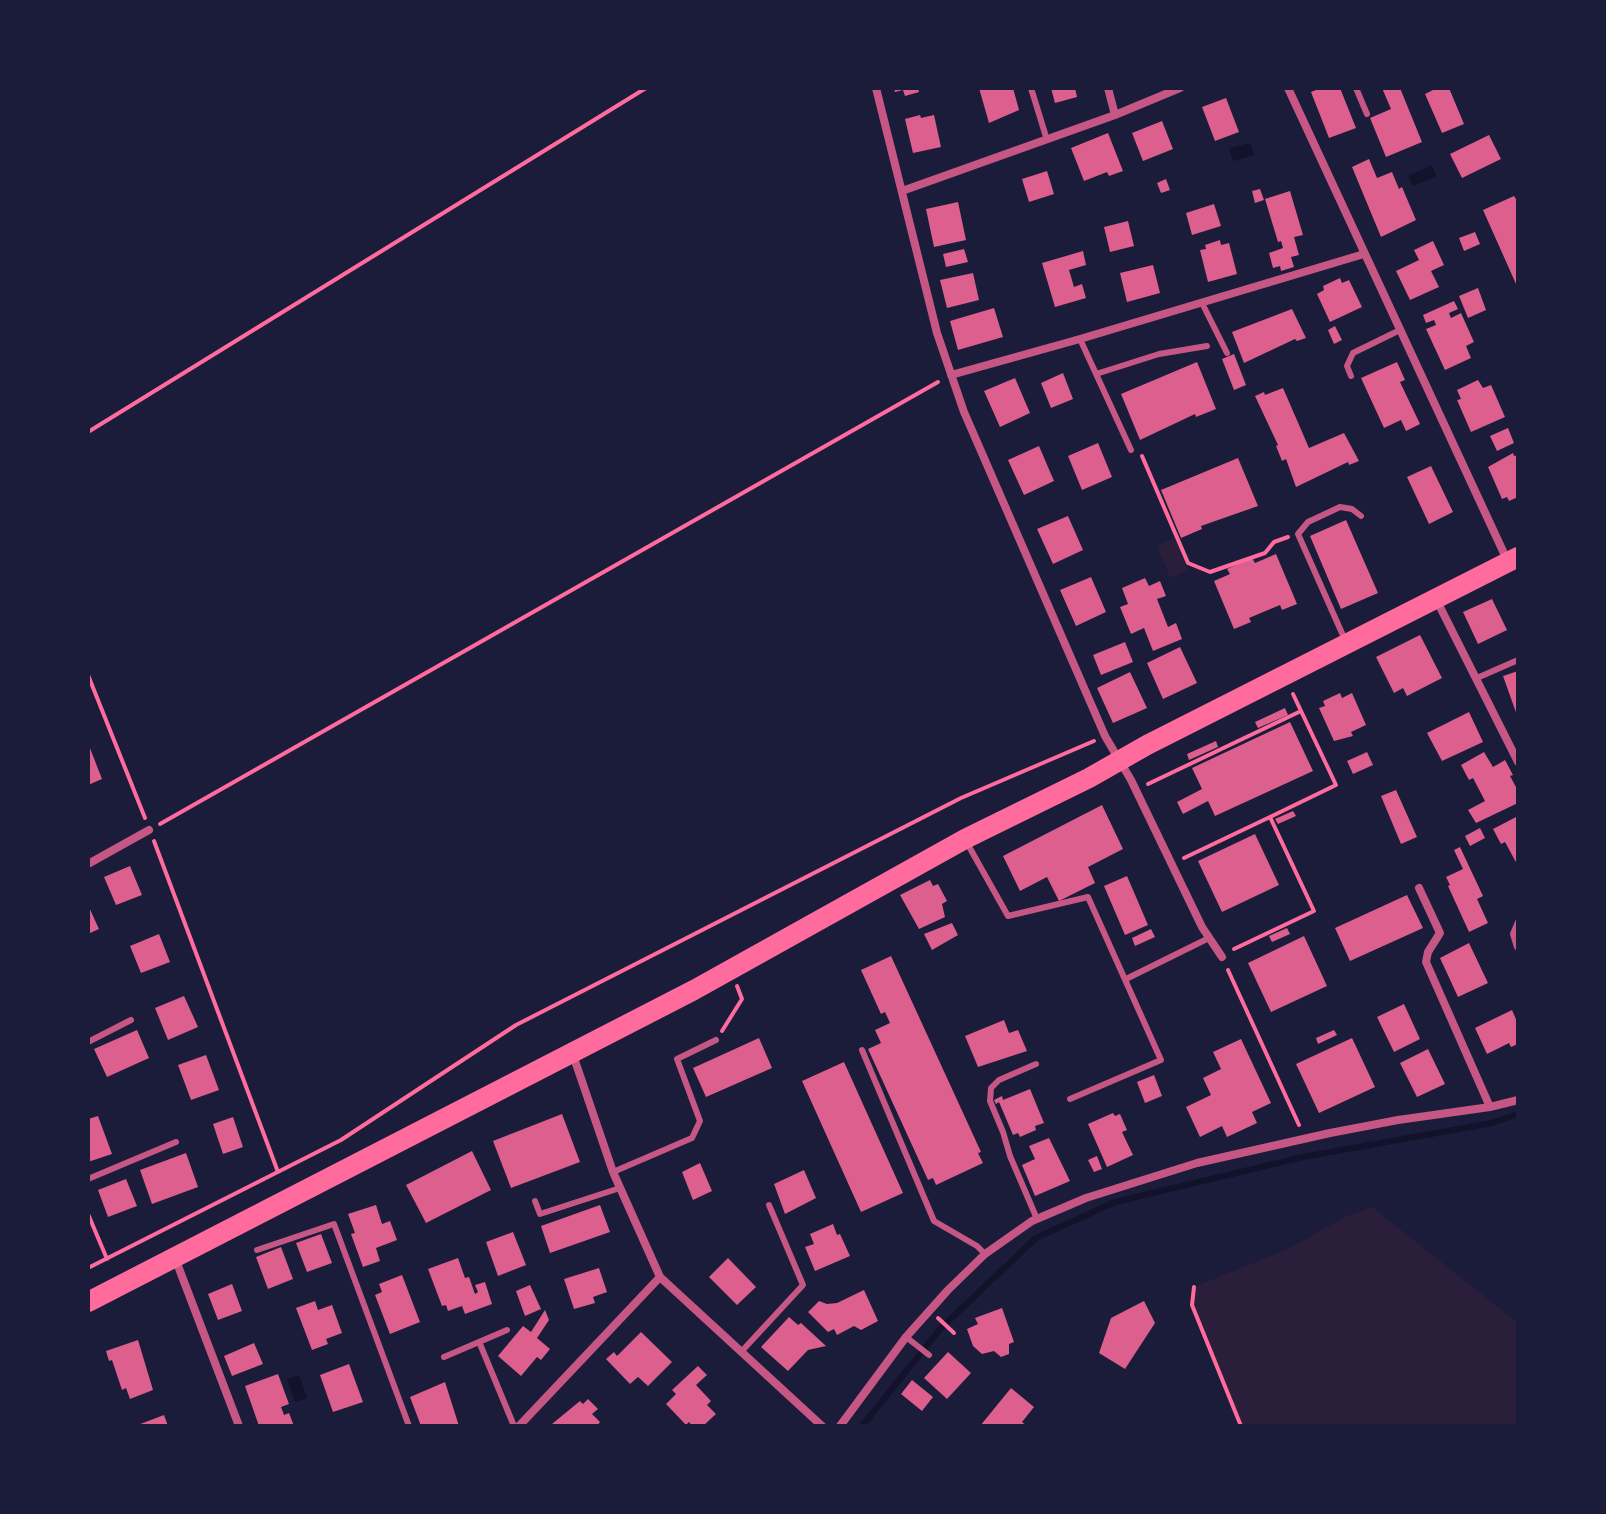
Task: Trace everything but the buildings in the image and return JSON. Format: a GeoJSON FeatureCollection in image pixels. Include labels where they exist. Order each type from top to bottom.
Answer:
{"type":"FeatureCollection","features":[{"type":"Feature","properties":{"kind":"main road"},"geometry":{"type":"LineString","coordinates":[[88,1302],[572,1053],[965,839],[1513,560]]}},
{"type":"Feature","properties":{"kind":"street"},"geometry":{"type":"LineString","coordinates":[[876,88],[937,333],[964,412],[1105,736],[1221,956]]}},
{"type":"Feature","properties":{"kind":"street"},"geometry":{"type":"LineString","coordinates":[[1108,88],[1115,115]]}},
{"type":"Feature","properties":{"kind":"street"},"geometry":{"type":"LineString","coordinates":[[902,191],[1115,115],[1180,88]]}},
{"type":"Feature","properties":{"kind":"street"},"geometry":{"type":"LineString","coordinates":[[1288,88],[1400,330],[1513,560]]}},
{"type":"Feature","properties":{"kind":"street"},"geometry":{"type":"LineString","coordinates":[[951,375],[1364,254]]}},
{"type":"Feature","properties":{"kind":"street"},"geometry":{"type":"LineString","coordinates":[[1436,599],[1518,762]]}},
{"type":"Feature","properties":{"kind":"street"},"geometry":{"type":"LineString","coordinates":[[88,864],[149,830]]}},
{"type":"Feature","properties":{"kind":"street"},"geometry":{"type":"LineString","coordinates":[[1419,888],[1440,933],[1428,952],[1426,962],[1490,1107]]}},
{"type":"Feature","properties":{"kind":"street"},"geometry":{"type":"LineString","coordinates":[[572,1053],[613,1172],[660,1277],[822,1426]]}},
{"type":"Feature","properties":{"kind":"street"},"geometry":{"type":"LineString","coordinates":[[840,1426],[906,1337],[948,1290],[985,1254],[1037,1219],[1086,1198],[1197,1163],[1398,1120],[1517,1103]]}},
{"type":"Feature","properties":{"kind":"street"},"geometry":{"type":"LineString","coordinates":[[175,1258],[239,1426]]}},
{"type":"Feature","properties":{"kind":"street"},"geometry":{"type":"LineString","coordinates":[[521,1425],[660,1277]]}},
{"type":"Feature","properties":{"kind":"lane"},"geometry":{"type":"LineString","coordinates":[[1031,88],[1047,140]]}},
{"type":"Feature","properties":{"kind":"lane"},"geometry":{"type":"LineString","coordinates":[[1356,88],[1367,114]]}},
{"type":"Feature","properties":{"kind":"lane"},"geometry":{"type":"LineString","coordinates":[[1202,303],[1227,353]]}},
{"type":"Feature","properties":{"kind":"lane"},"geometry":{"type":"LineString","coordinates":[[1351,376],[1347,366],[1353,353],[1400,330]]}},
{"type":"Feature","properties":{"kind":"lane"},"geometry":{"type":"LineString","coordinates":[[1080,339],[1134,448]]}},
{"type":"Feature","properties":{"kind":"lane"},"geometry":{"type":"LineString","coordinates":[[1096,374],[1159,354],[1207,346]]}},
{"type":"Feature","properties":{"kind":"lane"},"geometry":{"type":"LineString","coordinates":[[1346,644],[1298,534],[1308,522],[1340,507],[1352,509],[1361,516]]}},
{"type":"Feature","properties":{"kind":"lane"},"geometry":{"type":"LineString","coordinates":[[1477,678],[1518,660]]}},
{"type":"Feature","properties":{"kind":"lane"},"geometry":{"type":"LineString","coordinates":[[965,839],[1008,916],[1088,897],[1161,1060],[1070,1099]]}},
{"type":"Feature","properties":{"kind":"lane"},"geometry":{"type":"LineString","coordinates":[[1517,947],[1513,934],[1518,922]]}},
{"type":"Feature","properties":{"kind":"lane"},"geometry":{"type":"LineString","coordinates":[[1126,979],[1209,938]]}},
{"type":"Feature","properties":{"kind":"lane"},"geometry":{"type":"LineString","coordinates":[[88,1042],[131,1020]]}},
{"type":"Feature","properties":{"kind":"lane"},"geometry":{"type":"LineString","coordinates":[[613,1172],[692,1138],[700,1121],[677,1059],[716,1040]]}},
{"type":"Feature","properties":{"kind":"lane"},"geometry":{"type":"LineString","coordinates":[[862,1050],[934,1221],[985,1254]]}},
{"type":"Feature","properties":{"kind":"lane"},"geometry":{"type":"LineString","coordinates":[[1036,1064],[999,1080],[991,1088],[990,1101],[1037,1219]]}},
{"type":"Feature","properties":{"kind":"lane"},"geometry":{"type":"LineString","coordinates":[[88,1179],[176,1142]]}},
{"type":"Feature","properties":{"kind":"lane"},"geometry":{"type":"LineString","coordinates":[[535,1201],[540,1214],[620,1188]]}},
{"type":"Feature","properties":{"kind":"lane"},"geometry":{"type":"LineString","coordinates":[[741,1352],[803,1285],[769,1205]]}},
{"type":"Feature","properties":{"kind":"lane"},"geometry":{"type":"LineString","coordinates":[[257,1250],[334,1224],[409,1426]]}},
{"type":"Feature","properties":{"kind":"lane"},"geometry":{"type":"LineString","coordinates":[[444,1357],[507,1330]]}},
{"type":"Feature","properties":{"kind":"lane"},"geometry":{"type":"LineString","coordinates":[[906,1337],[929,1355]]}},
{"type":"Feature","properties":{"kind":"lane"},"geometry":{"type":"LineString","coordinates":[[480,1344],[521,1425]]}},
{"type":"Feature","properties":{"kind":"path"},"geometry":{"type":"LineString","coordinates":[[88,432],[646,88]]}},
{"type":"Feature","properties":{"kind":"path"},"geometry":{"type":"LineString","coordinates":[[149,830],[951,375]]}},
{"type":"Feature","properties":{"kind":"path"},"geometry":{"type":"LineString","coordinates":[[1134,448],[1188,563],[1210,572],[1265,553],[1274,542],[1298,534]]}},
{"type":"Feature","properties":{"kind":"path"},"geometry":{"type":"LineString","coordinates":[[88,675],[278,1172]]}},
{"type":"Feature","properties":{"kind":"path"},"geometry":{"type":"LineString","coordinates":[[1171,864],[1336,785],[1284,675]]}},
{"type":"Feature","properties":{"kind":"path"},"geometry":{"type":"LineString","coordinates":[[1135,790],[1301,711]]}},
{"type":"Feature","properties":{"kind":"path"},"geometry":{"type":"LineString","coordinates":[[88,1268],[351,1133],[516,1025],[961,798],[1105,736]]}},
{"type":"Feature","properties":{"kind":"path"},"geometry":{"type":"LineString","coordinates":[[1270,817],[1314,911],[1221,956],[1298,1121],[1302,1139]]}},
{"type":"Feature","properties":{"kind":"path"},"geometry":{"type":"LineString","coordinates":[[716,1040],[742,999],[730,969]]}},
{"type":"Feature","properties":{"kind":"path"},"geometry":{"type":"LineString","coordinates":[[88,1214],[107,1259]]}},
{"type":"Feature","properties":{"kind":"path"},"geometry":{"type":"LineString","coordinates":[[1194,1287],[1192,1305],[1241,1426]]}},
{"type":"Feature","properties":{"kind":"path"},"geometry":{"type":"LineString","coordinates":[[939,1318],[954,1333]]}},
{"type":"Feature","properties":{"kind":"shaded area"},"geometry":{"type":"Polygon","coordinates":[[[1250,143],[1254,155],[1233,161],[1229,148],[1250,143]]]}},
{"type":"Feature","properties":{"kind":"shaded area"},"geometry":{"type":"Polygon","coordinates":[[[1432,165],[1436,176],[1413,186],[1408,176],[1432,165]]]}},
{"type":"Feature","properties":{"kind":"shaded area"},"geometry":{"type":"Polygon","coordinates":[[[1175,538],[1188,571],[1170,578],[1157,545],[1175,538]]]}},
{"type":"Feature","properties":{"kind":"shaded area"},"geometry":{"type":"Polygon","coordinates":[[[1372,1207],[1518,1323],[1518,1426],[1241,1426],[1192,1305],[1194,1287],[1288,1249],[1345,1217],[1372,1207]]]}},
{"type":"Feature","properties":{"kind":"shaded area"},"geometry":{"type":"Polygon","coordinates":[[[299,1375],[307,1398],[295,1402],[287,1379],[299,1375]]]}},
{"type":"Feature","properties":{"kind":"waterway"},"geometry":{"type":"LineString","coordinates":[[862,1426],[941,1328],[1036,1238],[1115,1202],[1303,1157],[1492,1123],[1518,1114]]}}]}
